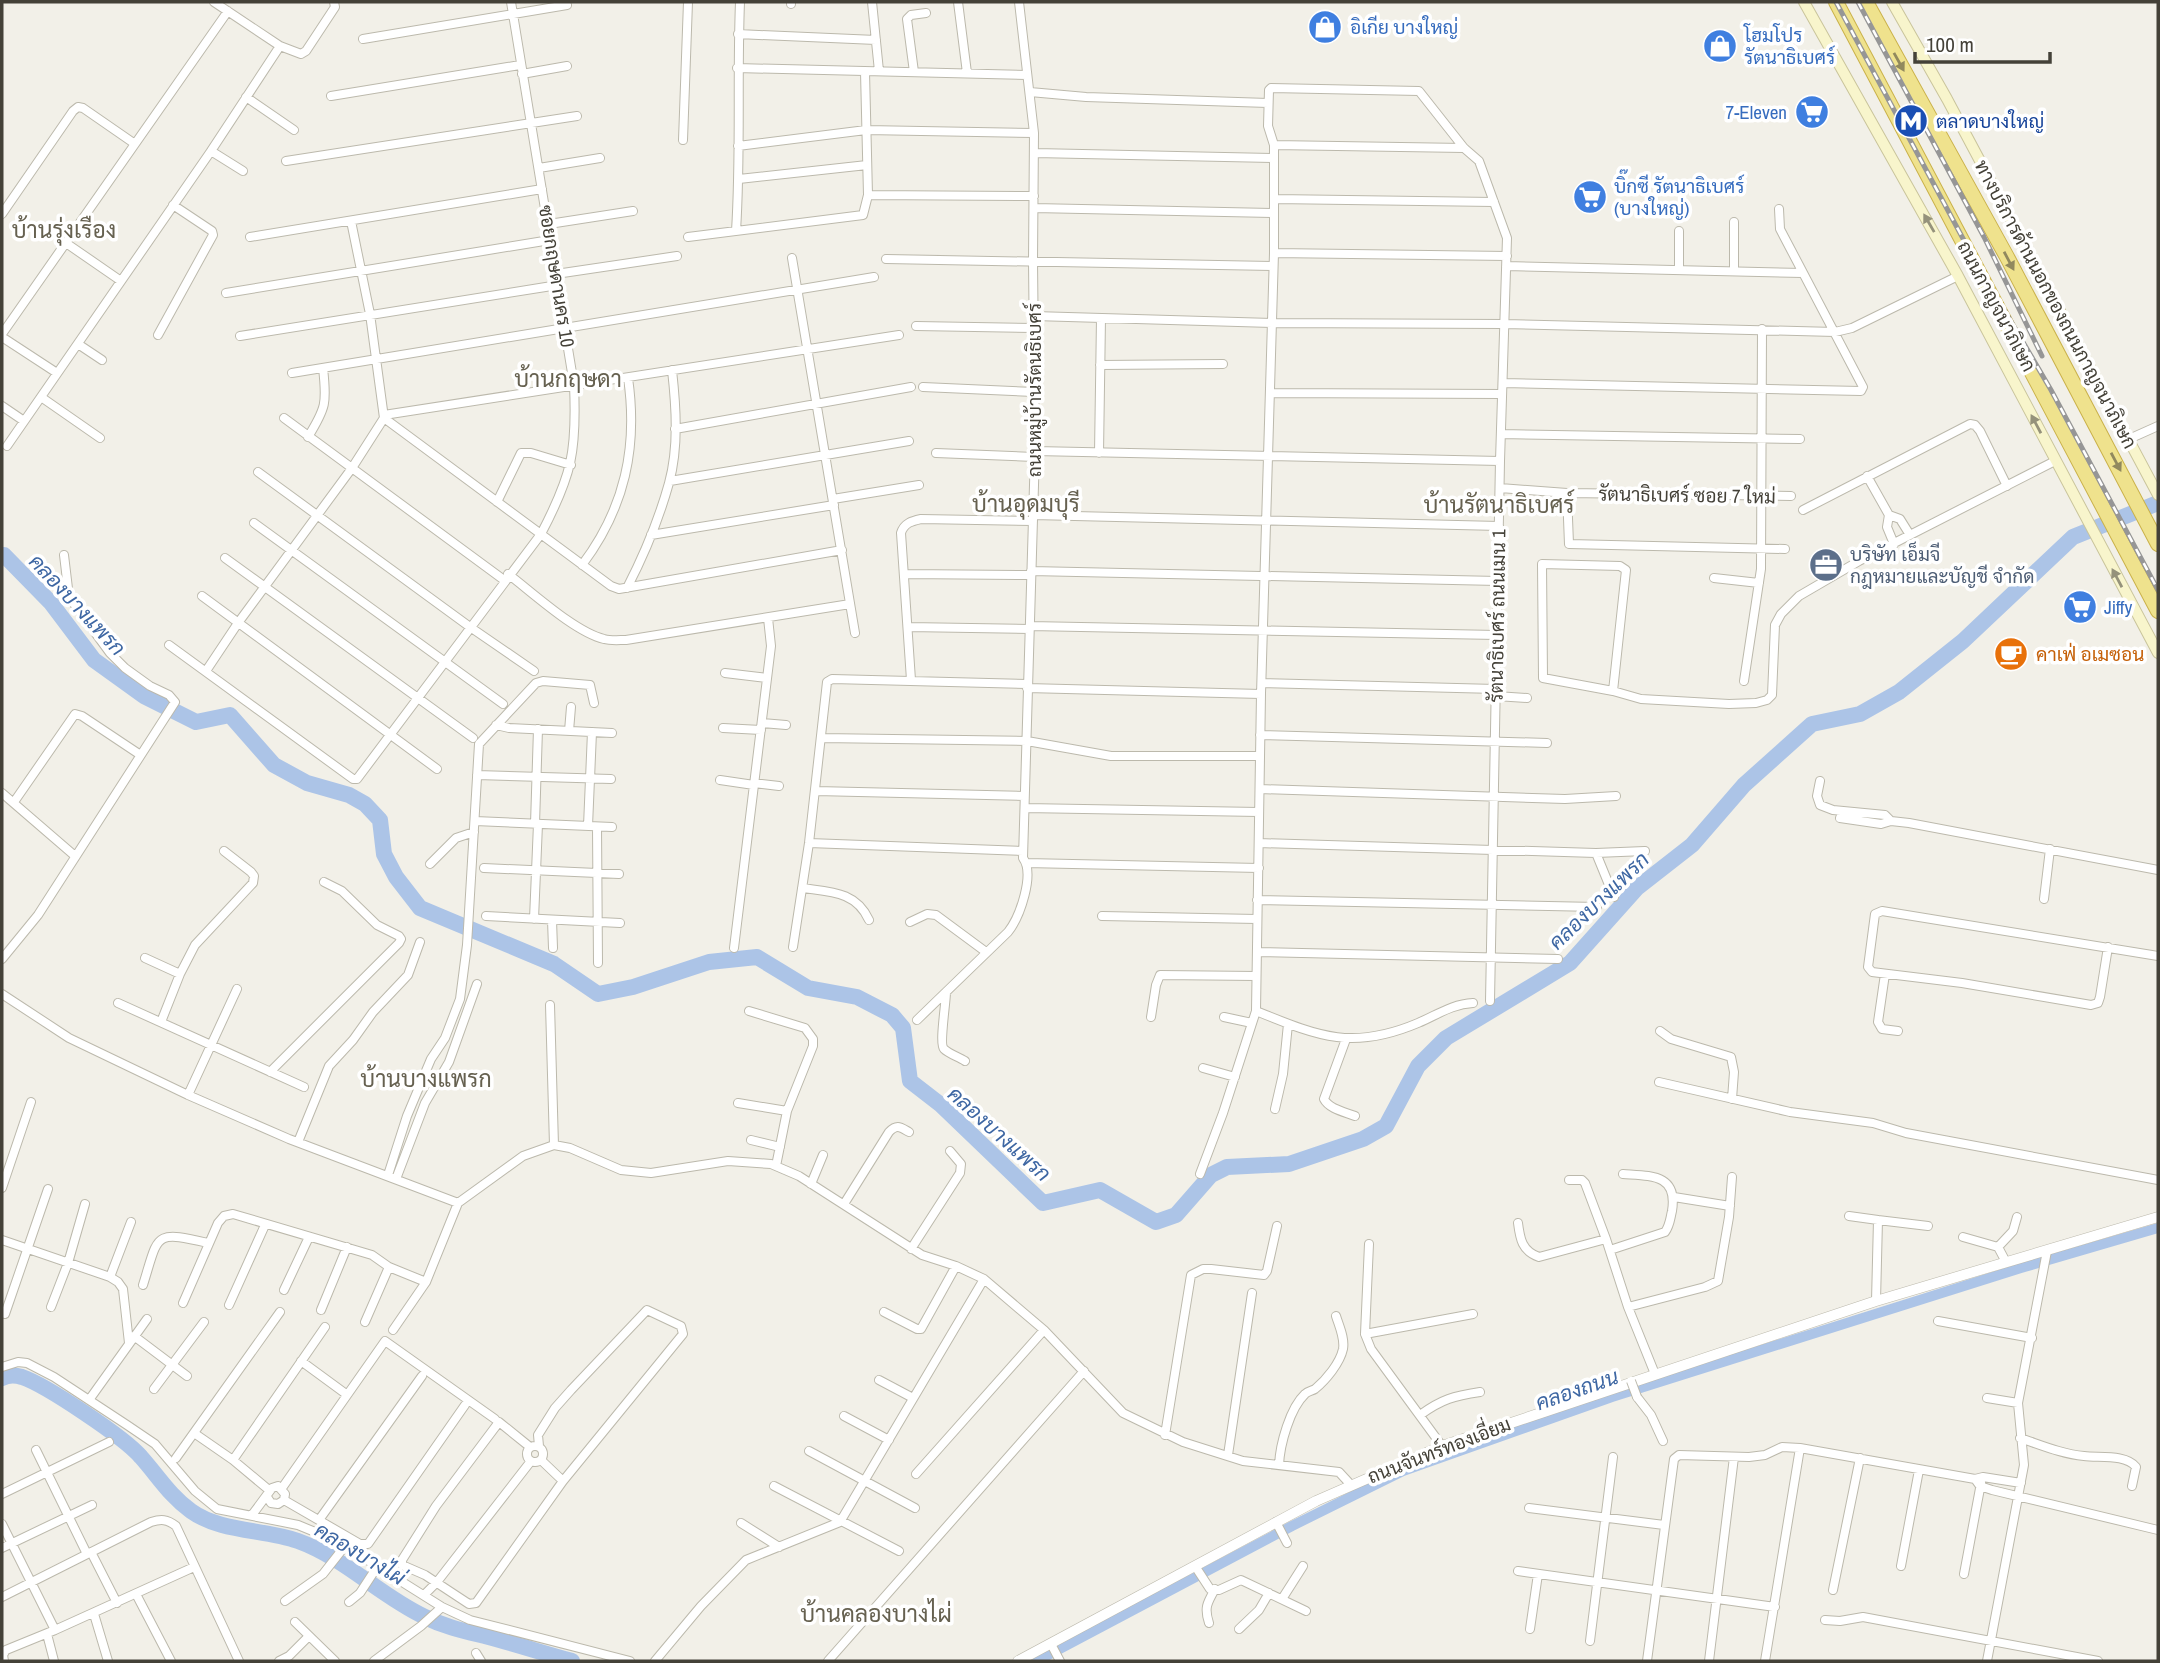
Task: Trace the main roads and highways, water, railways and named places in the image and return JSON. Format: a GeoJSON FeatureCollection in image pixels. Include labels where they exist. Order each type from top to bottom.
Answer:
{"type":"FeatureCollection","features":[{"type":"Feature","properties":{"kind":"highway","name":"ถนนกาญจนาภิเษก"},"geometry":{"type":"LineString","coordinates":[[1836,2],[2158,611]]}},
{"type":"Feature","properties":{"kind":"highway","name":"ถนนกาญจนาภิเษก"},"geometry":{"type":"LineString","coordinates":[[1868,2],[2007,257],[2157,542]]}},
{"type":"Feature","properties":{"kind":"main road"},"geometry":{"type":"LineString","coordinates":[[1804,2],[1958,275],[2158,653]]}},
{"type":"Feature","properties":{"kind":"main road","name":"ทางบริการด้านนอกของถนนกาญจนาภิเษก"},"geometry":{"type":"LineString","coordinates":[[1892,2],[2152,477],[2158,495]]}},
{"type":"Feature","properties":{"kind":"waterway","name":"คลองบางแพรก"},"geometry":{"type":"LineString","coordinates":[[2,557],[4,555],[51,603],[94,660],[144,696],[196,722],[230,715],[274,765],[307,783],[349,795],[365,804],[380,820],[384,854],[396,877],[420,908],[554,964],[598,994],[633,987],[709,962],[757,957],[808,988],[857,997],[892,1015],[903,1028],[910,1081],[941,1105],[1043,1203],[1100,1190],[1156,1222],[1176,1215],[1211,1175],[1227,1167],[1289,1164],[1363,1139],[1386,1126],[1418,1066],[1446,1038],[1570,963],[1637,888],[1692,845],[1744,785],[1812,724],[1860,714],[1899,692],[1963,641],[2073,537],[2158,503]]}},
{"type":"Feature","properties":{"kind":"waterway","name":"คลองถนน"},"geometry":{"type":"LineString","coordinates":[[1037,1661],[1292,1526],[1403,1471],[1612,1397],[2021,1268],[2158,1228]]}},
{"type":"Feature","properties":{"kind":"waterway","name":"คลองบางไผ่"},"geometry":{"type":"LineString","coordinates":[[2,1378],[17,1376],[33,1382],[103,1425],[132,1448],[177,1499],[203,1518],[229,1527],[298,1541],[331,1557],[393,1599],[432,1620],[572,1661]]}},
{"type":"Feature","properties":{"kind":"railway"},"geometry":{"type":"LineString","coordinates":[[1836,2],[1967,246],[2051,390],[2158,590]]}},
{"type":"Feature","properties":{"kind":"railway"},"geometry":{"type":"LineString","coordinates":[[1858,2],[1984,237],[2042,356]]}},
{"type":"Feature","properties":{"kind":"place","name":"อิเกีย บางใหญ่"},"geometry":{"type":"Point","coordinates":[1325,27]}},
{"type":"Feature","properties":{"kind":"place","name":"โฮมโปร รัตนาธิเบศร์"},"geometry":{"type":"Point","coordinates":[1720,46]}},
{"type":"Feature","properties":{"kind":"place","name":"7-Eleven"},"geometry":{"type":"Point","coordinates":[1812,112]}},
{"type":"Feature","properties":{"kind":"place","name":"ตลาดบางใหญ่"},"geometry":{"type":"Point","coordinates":[1911,121]}},
{"type":"Feature","properties":{"kind":"place","name":"บิ๊กซี รัตนาธิเบศร์ (บางใหญ่)"},"geometry":{"type":"Point","coordinates":[1590,197]}},
{"type":"Feature","properties":{"kind":"place","name":"บริษัท เอ็มจี กฎหมายและบัญชี จำกัด"},"geometry":{"type":"Point","coordinates":[1826,565]}},
{"type":"Feature","properties":{"kind":"place","name":"Jiffy"},"geometry":{"type":"Point","coordinates":[2080,607]}},
{"type":"Feature","properties":{"kind":"place","name":"คาเฟ่ อเมซอน"},"geometry":{"type":"Point","coordinates":[2011,654]}},
{"type":"Feature","properties":{"kind":"district","name":"บ้านรุ่งเรือง"},"geometry":{"type":"Point","coordinates":[64,230]}},
{"type":"Feature","properties":{"kind":"district","name":"บ้านกฤษดา"},"geometry":{"type":"Point","coordinates":[568,379]}},
{"type":"Feature","properties":{"kind":"district","name":"บ้านอุดมบุรี"},"geometry":{"type":"Point","coordinates":[1026,504]}},
{"type":"Feature","properties":{"kind":"district","name":"บ้านรัตนาธิเบศร์"},"geometry":{"type":"Point","coordinates":[1499,505]}},
{"type":"Feature","properties":{"kind":"district","name":"บ้านบางแพรก"},"geometry":{"type":"Point","coordinates":[426,1079]}},
{"type":"Feature","properties":{"kind":"district","name":"บ้านคลองบางไผ่"},"geometry":{"type":"Point","coordinates":[876,1614]}}]}
